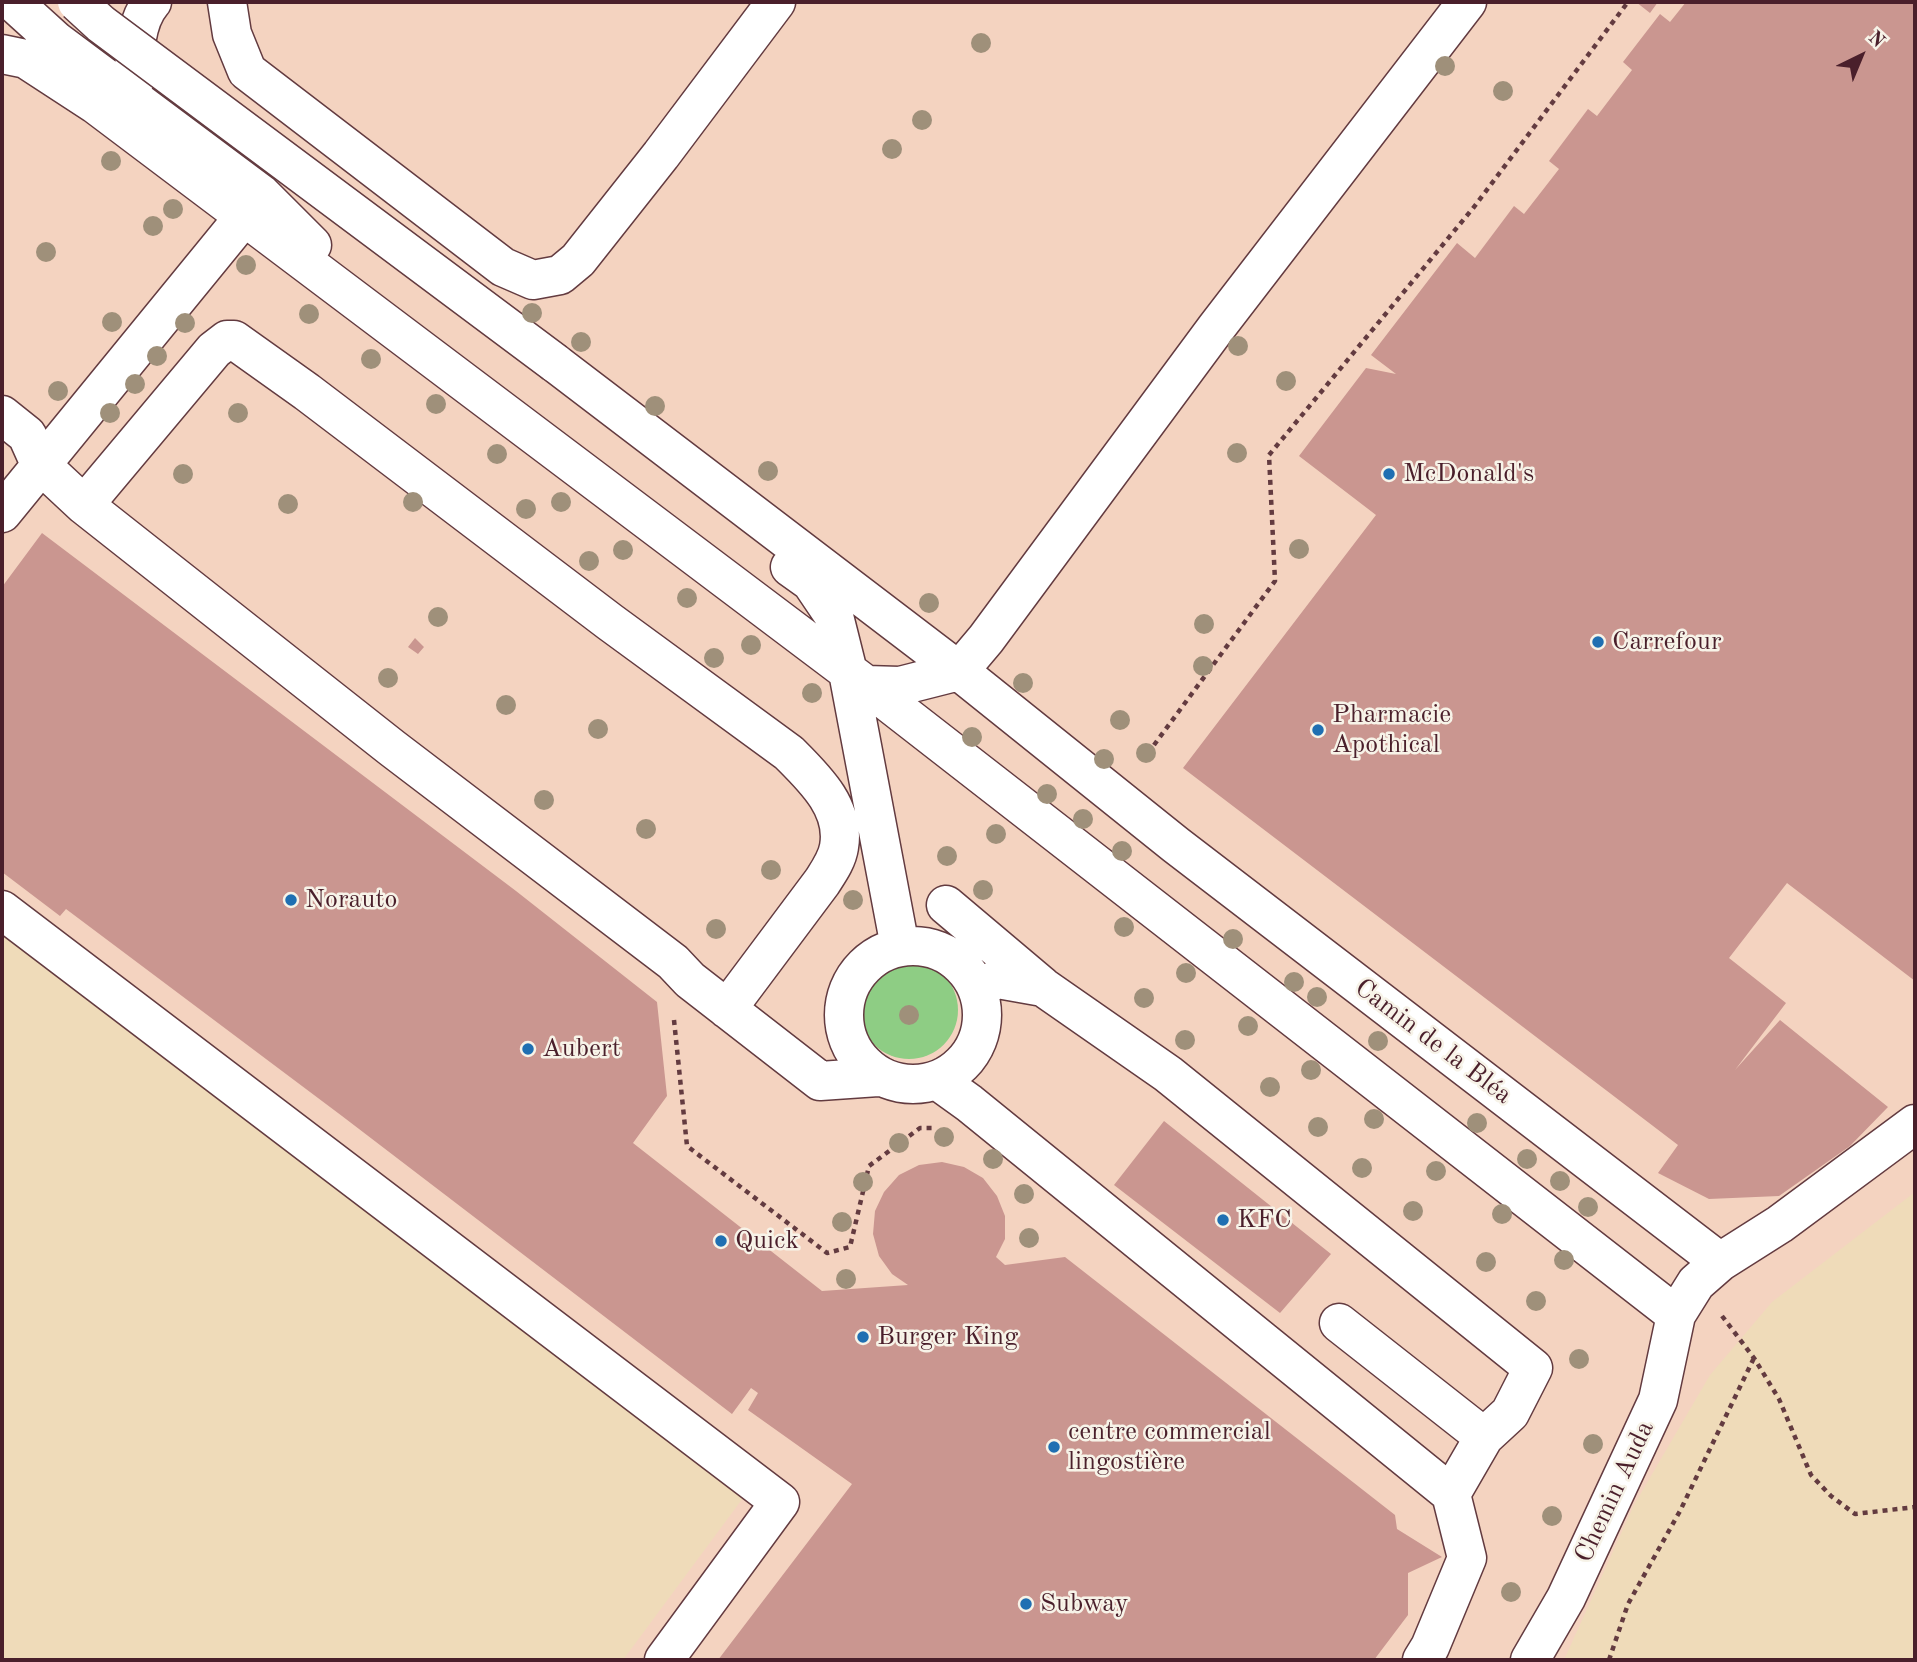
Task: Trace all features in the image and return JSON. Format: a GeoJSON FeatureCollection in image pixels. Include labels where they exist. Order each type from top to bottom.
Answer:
{"type":"FeatureCollection","features":[{"type":"Feature","properties":{"kind":"street"},"geometry":{"type":"LineString","coordinates":[[13,2],[56,41],[261,194],[328,260],[374,316]]}},
{"type":"Feature","properties":{"kind":"street"},"geometry":{"type":"LineString","coordinates":[[77,2],[100,24],[652,438],[705,500],[811,582],[834,616],[857,679],[900,947]]}},
{"type":"Feature","properties":{"kind":"street"},"geometry":{"type":"LineString","coordinates":[[138,102],[133,61],[146,9],[152,2]]}},
{"type":"Feature","properties":{"kind":"street"},"geometry":{"type":"LineString","coordinates":[[252,2],[229,18],[247,71],[503,267],[533,280],[560,275],[578,260],[776,2]]}},
{"type":"Feature","properties":{"kind":"street"},"geometry":{"type":"LineString","coordinates":[[857,679],[900,686],[959,671],[986,639],[1216,328],[1467,2]]}},
{"type":"Feature","properties":{"kind":"street"},"geometry":{"type":"LineString","coordinates":[[2,54],[26,59],[94,104],[857,679],[1676,1315],[1708,1272],[1780,1224],[1915,1124]]}},
{"type":"Feature","properties":{"kind":"street"},"geometry":{"type":"LineString","coordinates":[[2,513],[243,218]]}},
{"type":"Feature","properties":{"kind":"street"},"geometry":{"type":"LineString","coordinates":[[84,505],[214,350],[227,340],[234,341],[307,392],[789,754],[811,775],[834,809],[839,848],[834,863],[822,882],[727,1009]]}},
{"type":"Feature","properties":{"kind":"street"},"geometry":{"type":"LineString","coordinates":[[2,415],[27,435],[40,464],[84,505],[392,748],[673,962],[727,1009],[820,1081],[878,1077],[900,1083],[918,1084],[937,1080],[956,1069],[971,1053],[980,1033],[982,1010],[977,988],[964,968],[945,954],[922,946],[900,947],[879,954],[862,967],[851,985],[844,1006],[845,1027],[851,1047],[878,1077]]}},
{"type":"Feature","properties":{"kind":"street","name":"Camin de la Bléa"},"geometry":{"type":"LineString","coordinates":[[652,438],[959,671],[1708,1272]]}},
{"type":"Feature","properties":{"kind":"street"},"geometry":{"type":"LineString","coordinates":[[946,905],[1043,987],[1168,1074],[1533,1368],[1510,1413],[1484,1437],[1451,1494]]}},
{"type":"Feature","properties":{"kind":"street"},"geometry":{"type":"LineString","coordinates":[[2,910],[780,1502],[664,1660]]}},
{"type":"Feature","properties":{"kind":"street"},"geometry":{"type":"LineString","coordinates":[[977,988],[998,979],[1043,987]]}},
{"type":"Feature","properties":{"kind":"street"},"geometry":{"type":"LineString","coordinates":[[937,1080],[1451,1494],[1466,1558],[1430,1647],[1422,1660]]}},
{"type":"Feature","properties":{"kind":"street","name":"Chemin Auda"},"geometry":{"type":"LineString","coordinates":[[1530,1660],[1566,1598],[1658,1400],[1676,1315]]}},
{"type":"Feature","properties":{"kind":"street"},"geometry":{"type":"LineString","coordinates":[[1339,1323],[1484,1437]]}},
{"type":"Feature","properties":{"kind":"path"},"geometry":{"type":"LineString","coordinates":[[1154,745],[1275,581],[1269,454],[1474,207],[1628,2]]}},
{"type":"Feature","properties":{"kind":"path"},"geometry":{"type":"LineString","coordinates":[[1708,1272],[1779,1399],[1811,1475],[1831,1496],[1855,1514],[1915,1507]]}},
{"type":"Feature","properties":{"kind":"path"},"geometry":{"type":"LineString","coordinates":[[1609,1660],[1628,1604],[1680,1511],[1754,1357]]}},
{"type":"Feature","properties":{"kind":"shaded area"},"geometry":{"type":"Polygon","coordinates":[[[2,2],[1915,2],[1915,1192],[1772,1302],[1710,1375],[1634,1505],[1564,1660],[623,1660],[743,1498],[2,926],[2,2]]]}},
{"type":"Feature","properties":{"kind":"green space"},"geometry":{"type":"Polygon","coordinates":[[[909,961],[928,965],[944,975],[954,991],[958,1010],[954,1029],[944,1045],[928,1055],[909,1059],[890,1055],[874,1045],[864,1029],[860,1010],[864,991],[874,975],[890,965],[909,961]]]}},
{"type":"Feature","properties":{"kind":"building"},"geometry":{"type":"Polygon","coordinates":[[[1636,2],[1658,2],[1650,13],[1636,2]]]}},
{"type":"Feature","properties":{"kind":"building","name":"Carrefour"},"geometry":{"type":"Polygon","coordinates":[[[1686,2],[1915,2],[1915,981],[1787,883],[1729,958],[1786,1003],[1735,1070],[1780,1020],[1888,1107],[1850,1146],[1779,1196],[1709,1199],[1658,1173],[1678,1145],[1183,768],[1376,515],[1299,456],[1366,368],[1396,374],[1371,355],[1457,243],[1475,258],[1514,206],[1524,214],[1559,169],[1549,161],[1588,109],[1597,116],[1632,70],[1623,62],[1660,14],[1670,22],[1686,2]]]}},
{"type":"Feature","properties":{"kind":"building"},"geometry":{"type":"Polygon","coordinates":[[[42,533],[516,891],[657,1002],[667,1096],[633,1143],[822,1291],[908,1285],[892,1274],[879,1256],[873,1234],[875,1211],[884,1192],[899,1175],[919,1165],[942,1162],[964,1167],[983,1178],[997,1196],[1005,1216],[1005,1239],[996,1257],[1005,1265],[1065,1257],[1395,1515],[1397,1529],[1442,1557],[1408,1573],[1408,1615],[1374,1660],[718,1660],[852,1484],[748,1410],[758,1393],[751,1388],[732,1414],[66,909],[60,916],[2,872],[2,587],[42,533]]]}},
{"type":"Feature","properties":{"kind":"building"},"geometry":{"type":"Polygon","coordinates":[[[415,638],[424,647],[418,654],[408,647],[415,638]]]}},
{"type":"Feature","properties":{"kind":"building","name":"KFC"},"geometry":{"type":"Polygon","coordinates":[[[1164,1121],[1331,1254],[1280,1313],[1114,1185],[1164,1121]]]}},
{"type":"Feature","properties":{"kind":"place","name":"McDonald's"},"geometry":{"type":"Point","coordinates":[1389,474]}},
{"type":"Feature","properties":{"kind":"place","name":"Carrefour"},"geometry":{"type":"Point","coordinates":[1598,642]}},
{"type":"Feature","properties":{"kind":"place","name":"Pharmacie Apothical"},"geometry":{"type":"Point","coordinates":[1318,730]}},
{"type":"Feature","properties":{"kind":"place","name":"Norauto"},"geometry":{"type":"Point","coordinates":[291,900]}},
{"type":"Feature","properties":{"kind":"place","name":"Aubert"},"geometry":{"type":"Point","coordinates":[528,1049]}},
{"type":"Feature","properties":{"kind":"place","name":"KFC"},"geometry":{"type":"Point","coordinates":[1223,1220]}},
{"type":"Feature","properties":{"kind":"place","name":"Quick"},"geometry":{"type":"Point","coordinates":[721,1241]}},
{"type":"Feature","properties":{"kind":"place","name":"Burger King"},"geometry":{"type":"Point","coordinates":[863,1337]}},
{"type":"Feature","properties":{"kind":"place","name":"centre commercial lingostière"},"geometry":{"type":"Point","coordinates":[1054,1447]}},
{"type":"Feature","properties":{"kind":"place","name":"Subway"},"geometry":{"type":"Point","coordinates":[1026,1604]}}]}
